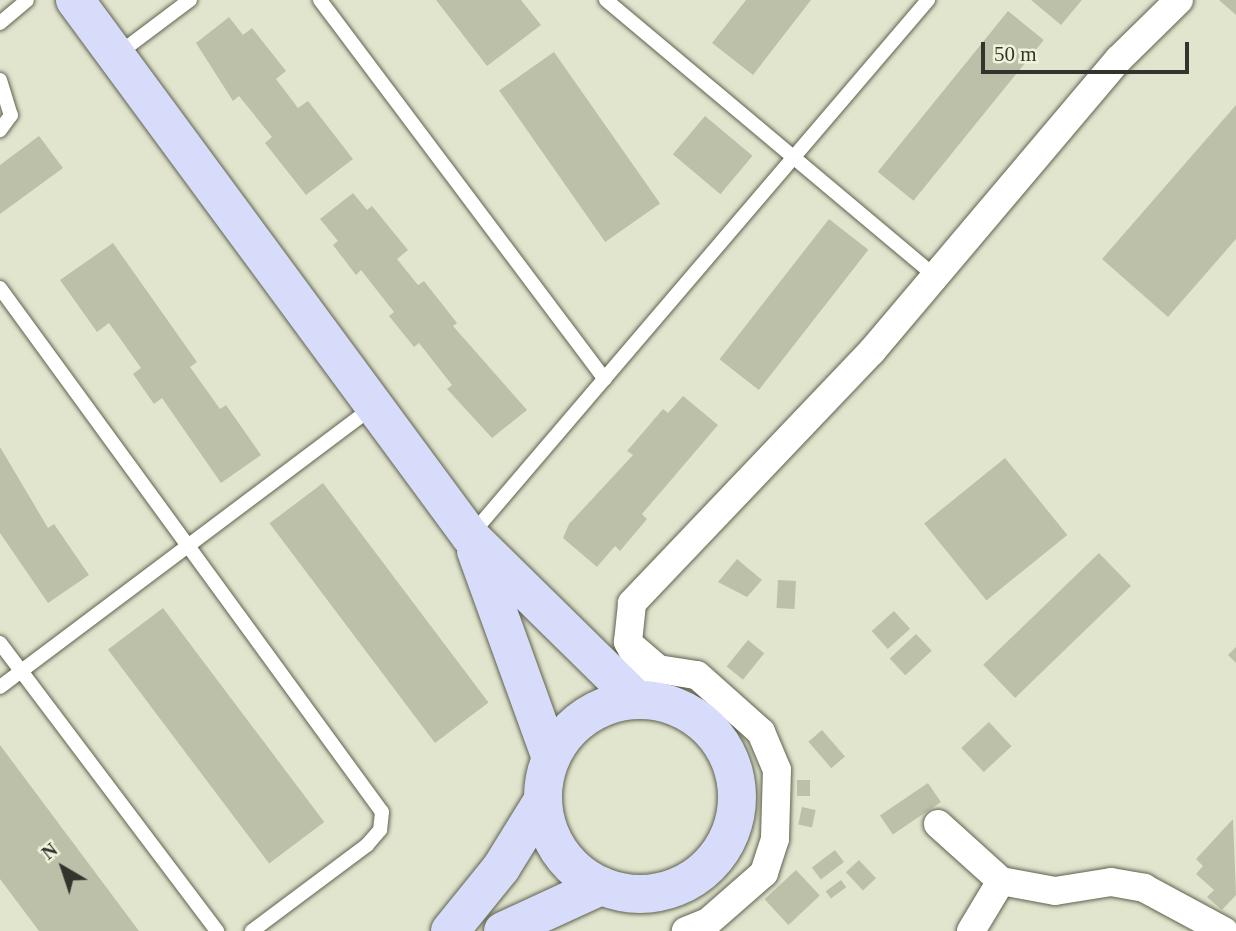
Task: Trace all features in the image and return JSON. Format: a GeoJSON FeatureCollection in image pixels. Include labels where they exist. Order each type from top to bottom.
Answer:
{"type":"FeatureCollection","features":[{"type":"Feature","properties":{"kind":"main road"},"geometry":{"type":"LineString","coordinates":[[75,0],[470,536],[648,701],[698,719],[726,752],[737,793],[732,825],[718,855],[685,883],[643,894],[601,886],[582,875],[554,842],[543,800]]}},
{"type":"Feature","properties":{"kind":"main road"},"geometry":{"type":"LineString","coordinates":[[470,536],[551,758]]}},
{"type":"Feature","properties":{"kind":"main road"},"geometry":{"type":"LineString","coordinates":[[450,931],[501,868],[543,800],[551,758],[577,723],[648,701]]}},
{"type":"Feature","properties":{"kind":"main road"},"geometry":{"type":"LineString","coordinates":[[503,931],[601,886]]}},
{"type":"Feature","properties":{"kind":"street"},"geometry":{"type":"LineString","coordinates":[[648,701],[628,642],[632,603],[661,567],[775,455],[935,276],[1119,59],[1180,0]]}},
{"type":"Feature","properties":{"kind":"street"},"geometry":{"type":"LineString","coordinates":[[628,642],[658,669],[697,675],[761,732],[777,770],[775,839],[764,873],[708,922],[686,931]]}},
{"type":"Feature","properties":{"kind":"street"},"geometry":{"type":"LineString","coordinates":[[938,824],[1001,881],[1055,891],[1111,882],[1144,888],[1224,931]]}},
{"type":"Feature","properties":{"kind":"street"},"geometry":{"type":"LineString","coordinates":[[971,931],[1001,881]]}},
{"type":"Feature","properties":{"kind":"lane"},"geometry":{"type":"LineString","coordinates":[[0,23],[27,0]]}},
{"type":"Feature","properties":{"kind":"lane"},"geometry":{"type":"LineString","coordinates":[[117,55],[190,0]]}},
{"type":"Feature","properties":{"kind":"lane"},"geometry":{"type":"LineString","coordinates":[[320,0],[605,379]]}},
{"type":"Feature","properties":{"kind":"lane"},"geometry":{"type":"LineString","coordinates":[[470,536],[791,156],[928,0]]}},
{"type":"Feature","properties":{"kind":"lane"},"geometry":{"type":"LineString","coordinates":[[614,3],[935,276]]}},
{"type":"Feature","properties":{"kind":"lane"},"geometry":{"type":"LineString","coordinates":[[0,80],[11,115],[0,130]]}},
{"type":"Feature","properties":{"kind":"lane"},"geometry":{"type":"LineString","coordinates":[[0,288],[193,545],[382,812],[380,830],[367,845],[252,931]]}},
{"type":"Feature","properties":{"kind":"lane"},"geometry":{"type":"LineString","coordinates":[[0,687],[193,545],[373,407]]}},
{"type":"Feature","properties":{"kind":"lane"},"geometry":{"type":"LineString","coordinates":[[0,643],[217,931]]}},
{"type":"Feature","properties":{"kind":"building"},"geometry":{"type":"Polygon","coordinates":[[[436,0],[521,0],[541,25],[487,66],[436,0]]]}},
{"type":"Feature","properties":{"kind":"building"},"geometry":{"type":"Polygon","coordinates":[[[746,0],[811,0],[753,75],[712,43],[746,0]]]}},
{"type":"Feature","properties":{"kind":"building"},"geometry":{"type":"Polygon","coordinates":[[[1031,0],[1082,0],[1061,25],[1031,0]]]}},
{"type":"Feature","properties":{"kind":"building"},"geometry":{"type":"Polygon","coordinates":[[[1219,0],[1236,0],[1236,15],[1219,0]]]}},
{"type":"Feature","properties":{"kind":"building"},"geometry":{"type":"Polygon","coordinates":[[[1008,11],[1044,40],[913,201],[878,172],[1008,11]]]}},
{"type":"Feature","properties":{"kind":"building"},"geometry":{"type":"Polygon","coordinates":[[[229,17],[243,35],[252,28],[286,71],[276,79],[298,108],[308,101],[353,159],[306,195],[265,143],[272,137],[239,96],[233,101],[196,43],[229,17]]]}},
{"type":"Feature","properties":{"kind":"building"},"geometry":{"type":"Polygon","coordinates":[[[554,52],[660,204],[605,242],[499,90],[554,52]]]}},
{"type":"Feature","properties":{"kind":"building"},"geometry":{"type":"Polygon","coordinates":[[[1236,105],[1236,239],[1168,317],[1102,259],[1236,105]]]}},
{"type":"Feature","properties":{"kind":"building"},"geometry":{"type":"Polygon","coordinates":[[[705,116],[752,156],[720,194],[673,154],[705,116]]]}},
{"type":"Feature","properties":{"kind":"building"},"geometry":{"type":"Polygon","coordinates":[[[39,136],[63,168],[0,214],[0,165],[39,136]]]}},
{"type":"Feature","properties":{"kind":"building"},"geometry":{"type":"Polygon","coordinates":[[[353,193],[367,210],[372,206],[408,250],[397,259],[418,285],[424,281],[457,323],[453,326],[527,410],[492,438],[447,389],[452,385],[419,343],[414,347],[389,316],[394,312],[361,270],[356,275],[333,245],[338,241],[320,219],[353,193]]]}},
{"type":"Feature","properties":{"kind":"building"},"geometry":{"type":"Polygon","coordinates":[[[829,219],[868,250],[759,390],[719,359],[829,219]]]}},
{"type":"Feature","properties":{"kind":"building"},"geometry":{"type":"Polygon","coordinates":[[[113,243],[197,362],[190,367],[220,409],[226,405],[261,455],[221,483],[162,398],[154,404],[133,374],[141,368],[109,323],[97,332],[60,280],[113,243]]]}},
{"type":"Feature","properties":{"kind":"building"},"geometry":{"type":"Polygon","coordinates":[[[683,396],[718,425],[642,514],[647,519],[620,551],[615,546],[597,567],[563,538],[569,524],[633,455],[627,451],[663,409],[668,413],[683,396]]]}},
{"type":"Feature","properties":{"kind":"building"},"geometry":{"type":"Polygon","coordinates":[[[0,447],[48,528],[54,524],[89,575],[48,603],[0,533],[0,447]]]}},
{"type":"Feature","properties":{"kind":"building"},"geometry":{"type":"Polygon","coordinates":[[[1005,458],[1067,535],[986,600],[924,523],[1005,458]]]}},
{"type":"Feature","properties":{"kind":"building"},"geometry":{"type":"Polygon","coordinates":[[[323,483],[488,703],[435,743],[269,523],[323,483]]]}},
{"type":"Feature","properties":{"kind":"building"},"geometry":{"type":"Polygon","coordinates":[[[1099,553],[1131,586],[1015,698],[983,665],[1099,553]]]}},
{"type":"Feature","properties":{"kind":"building"},"geometry":{"type":"Polygon","coordinates":[[[737,559],[762,580],[747,597],[718,582],[737,559]]]}},
{"type":"Feature","properties":{"kind":"building"},"geometry":{"type":"Polygon","coordinates":[[[778,580],[796,581],[795,609],[777,608],[778,580]]]}},
{"type":"Feature","properties":{"kind":"building"},"geometry":{"type":"Polygon","coordinates":[[[163,608],[324,822],[269,864],[108,650],[163,608]]]}},
{"type":"Feature","properties":{"kind":"building"},"geometry":{"type":"Polygon","coordinates":[[[894,611],[910,629],[888,649],[872,631],[894,611]]]}},
{"type":"Feature","properties":{"kind":"building"},"geometry":{"type":"Polygon","coordinates":[[[916,634],[932,651],[905,675],[890,659],[916,634]]]}},
{"type":"Feature","properties":{"kind":"building"},"geometry":{"type":"Polygon","coordinates":[[[748,640],[764,653],[743,680],[727,666],[748,640]]]}},
{"type":"Feature","properties":{"kind":"building"},"geometry":{"type":"Polygon","coordinates":[[[1236,647],[1236,663],[1228,655],[1236,647]]]}},
{"type":"Feature","properties":{"kind":"building"},"geometry":{"type":"Polygon","coordinates":[[[989,722],[1012,746],[984,772],[961,748],[989,722]]]}},
{"type":"Feature","properties":{"kind":"building"},"geometry":{"type":"Polygon","coordinates":[[[822,730],[845,756],[831,768],[808,742],[822,730]]]}},
{"type":"Feature","properties":{"kind":"building"},"geometry":{"type":"Polygon","coordinates":[[[0,745],[139,931],[39,931],[0,879],[0,745]]]}},
{"type":"Feature","properties":{"kind":"building"},"geometry":{"type":"Polygon","coordinates":[[[797,780],[810,780],[810,796],[797,796],[797,780]]]}},
{"type":"Feature","properties":{"kind":"building"},"geometry":{"type":"Polygon","coordinates":[[[928,783],[941,802],[893,835],[880,815],[928,783]]]}},
{"type":"Feature","properties":{"kind":"building"},"geometry":{"type":"Polygon","coordinates":[[[802,807],[816,810],[812,828],[798,825],[802,807]]]}},
{"type":"Feature","properties":{"kind":"building"},"geometry":{"type":"Polygon","coordinates":[[[1233,819],[1236,895],[1222,910],[1207,897],[1214,890],[1196,874],[1203,866],[1196,859],[1233,819]]]}},
{"type":"Feature","properties":{"kind":"building"},"geometry":{"type":"Polygon","coordinates":[[[835,850],[844,862],[821,879],[812,867],[835,850]]]}},
{"type":"Feature","properties":{"kind":"building"},"geometry":{"type":"Polygon","coordinates":[[[859,860],[876,878],[863,891],[846,872],[859,860]]]}},
{"type":"Feature","properties":{"kind":"building"},"geometry":{"type":"Polygon","coordinates":[[[796,870],[820,896],[788,925],[765,899],[796,870]]]}},
{"type":"Feature","properties":{"kind":"building"},"geometry":{"type":"Polygon","coordinates":[[[841,880],[846,887],[831,898],[826,891],[841,880]]]}}]}
